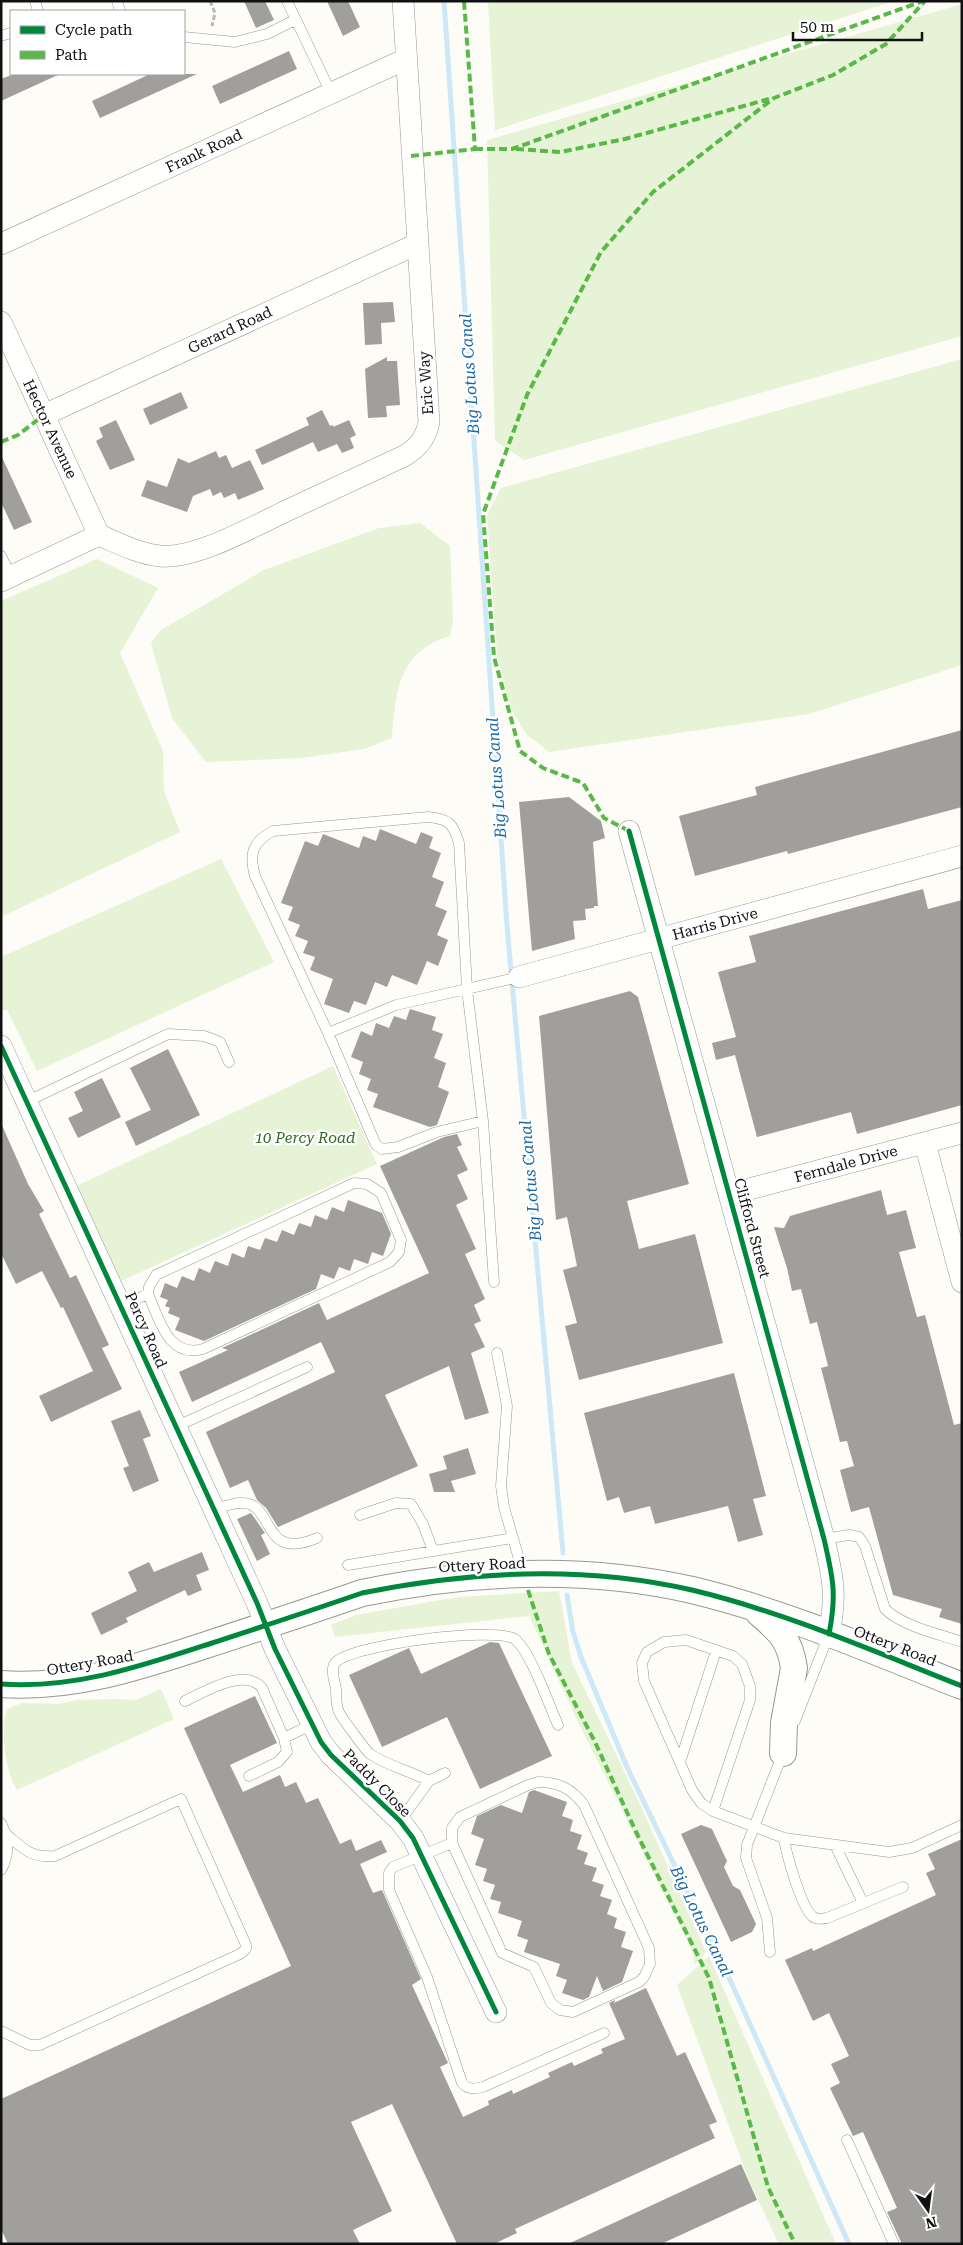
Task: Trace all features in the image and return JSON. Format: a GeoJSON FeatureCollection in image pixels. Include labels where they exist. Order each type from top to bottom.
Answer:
{"type":"FeatureCollection","features":[{"type":"Feature","properties":{"kind":"street","name":"Eric Way"},"geometry":{"type":"LineString","coordinates":[[99,535],[141,552],[161,557],[183,555],[206,548],[413,450],[424,436],[429,422],[403,1]]}},
{"type":"Feature","properties":{"kind":"street","name":"Frank Road"},"geometry":{"type":"LineString","coordinates":[[1,244],[406,59]]}},
{"type":"Feature","properties":{"kind":"street","name":"Gerard Road"},"geometry":{"type":"LineString","coordinates":[[44,415],[417,244]]}},
{"type":"Feature","properties":{"kind":"street","name":"Hector Avenue"},"geometry":{"type":"LineString","coordinates":[[1,322],[99,535]]}},
{"type":"Feature","properties":{"kind":"street"},"geometry":{"type":"LineString","coordinates":[[6,578],[99,535]]}},
{"type":"Feature","properties":{"kind":"street","name":"Clifford Street"},"geometry":{"type":"LineString","coordinates":[[629,831],[824,1539],[834,1583],[834,1606],[829,1634]]}},
{"type":"Feature","properties":{"kind":"street","name":"Harris Drive"},"geometry":{"type":"LineString","coordinates":[[519,977],[962,856]]}},
{"type":"Feature","properties":{"kind":"street","name":"Percy Road"},"geometry":{"type":"LineString","coordinates":[[1,1046],[28,1101],[175,1427],[257,1603],[265,1626]]}},
{"type":"Feature","properties":{"kind":"street","name":"Ferndale Drive"},"geometry":{"type":"LineString","coordinates":[[730,1194],[962,1133]]}},
{"type":"Feature","properties":{"kind":"street"},"geometry":{"type":"LineString","coordinates":[[925,1143],[962,1282]]}},
{"type":"Feature","properties":{"kind":"street","name":"Ottery Road"},"geometry":{"type":"LineString","coordinates":[[1,1684],[22,1686],[56,1683],[112,1674],[362,1593],[402,1585],[486,1575],[535,1574],[574,1575],[666,1585],[753,1608],[829,1634],[962,1686]]}},
{"type":"Feature","properties":{"kind":"street"},"geometry":{"type":"LineString","coordinates":[[753,1608],[783,1635],[793,1659],[793,1679],[784,1722],[783,1753]]}},
{"type":"Feature","properties":{"kind":"street","name":"Paddy Close"},"geometry":{"type":"LineString","coordinates":[[265,1626],[311,1725],[331,1755],[400,1821],[422,1855],[496,2012]]}},
{"type":"Feature","properties":{"kind":"lane"},"geometry":{"type":"LineString","coordinates":[[287,1],[331,93]]}},
{"type":"Feature","properties":{"kind":"lane"},"geometry":{"type":"LineString","coordinates":[[185,36],[235,42],[267,34],[295,20]]}},
{"type":"Feature","properties":{"kind":"lane"},"geometry":{"type":"LineString","coordinates":[[1,556],[6,578]]}},
{"type":"Feature","properties":{"kind":"lane"},"geometry":{"type":"LineString","coordinates":[[482,1121],[437,1132],[398,1147],[382,1149],[376,1144],[328,1033],[255,876],[252,862],[254,849],[261,837],[273,831],[428,817],[441,818],[450,823],[459,843],[467,989],[482,1121],[494,1282]]}},
{"type":"Feature","properties":{"kind":"lane","name":"Harris Drive"},"geometry":{"type":"LineString","coordinates":[[328,1033],[396,1005],[519,977]]}},
{"type":"Feature","properties":{"kind":"lane"},"geometry":{"type":"LineString","coordinates":[[28,1101],[168,1034],[204,1036],[220,1042],[230,1062]]}},
{"type":"Feature","properties":{"kind":"lane"},"geometry":{"type":"LineString","coordinates":[[354,1183],[367,1184],[382,1193],[400,1233],[400,1246],[390,1262],[197,1351],[185,1350],[170,1342],[148,1294],[152,1280],[161,1272],[354,1183]]}},
{"type":"Feature","properties":{"kind":"lane"},"geometry":{"type":"LineString","coordinates":[[121,1306],[148,1294]]}},
{"type":"Feature","properties":{"kind":"lane"},"geometry":{"type":"LineString","coordinates":[[497,1353],[507,1406],[501,1486],[504,1507],[513,1538],[535,1574]]}},
{"type":"Feature","properties":{"kind":"lane"},"geometry":{"type":"LineString","coordinates":[[175,1427],[307,1367]]}},
{"type":"Feature","properties":{"kind":"lane"},"geometry":{"type":"LineString","coordinates":[[213,1510],[244,1503],[252,1506],[260,1513],[274,1534],[282,1542],[293,1545],[317,1538]]}},
{"type":"Feature","properties":{"kind":"lane"},"geometry":{"type":"LineString","coordinates":[[360,1515],[396,1503],[411,1504],[433,1551]]}},
{"type":"Feature","properties":{"kind":"lane"},"geometry":{"type":"LineString","coordinates":[[824,1539],[849,1535],[859,1537],[865,1546],[885,1609],[891,1615],[962,1642]]}},
{"type":"Feature","properties":{"kind":"lane"},"geometry":{"type":"LineString","coordinates":[[348,1565],[513,1538]]}},
{"type":"Feature","properties":{"kind":"lane"},"geometry":{"type":"LineString","coordinates":[[770,1952],[766,1918],[746,1858],[746,1845],[829,1634]]}},
{"type":"Feature","properties":{"kind":"lane"},"geometry":{"type":"LineString","coordinates":[[429,1781],[369,1754],[338,1711],[333,1670],[335,1663],[341,1659],[369,1650],[411,1641],[476,1635],[508,1635],[515,1640],[526,1654],[558,1725]]}},
{"type":"Feature","properties":{"kind":"lane"},"geometry":{"type":"LineString","coordinates":[[713,1811],[750,1700],[750,1686],[742,1664],[733,1656],[686,1640],[664,1642],[646,1652],[642,1663],[644,1681],[680,1762],[701,1803],[713,1811],[784,1838],[889,1852],[902,1851],[962,1825]]}},
{"type":"Feature","properties":{"kind":"lane"},"geometry":{"type":"LineString","coordinates":[[680,1762],[716,1651]]}},
{"type":"Feature","properties":{"kind":"lane"},"geometry":{"type":"LineString","coordinates":[[184,1701],[232,1681],[249,1679],[257,1681],[262,1688],[287,1746],[284,1757],[249,1776]]}},
{"type":"Feature","properties":{"kind":"lane"},"geometry":{"type":"LineString","coordinates":[[284,1738],[311,1725]]}},
{"type":"Feature","properties":{"kind":"lane"},"geometry":{"type":"LineString","coordinates":[[400,1821],[429,1781],[445,1774]]}},
{"type":"Feature","properties":{"kind":"lane"},"geometry":{"type":"LineString","coordinates":[[549,1782],[570,1790],[584,1805],[649,1948],[650,1964],[644,1977],[634,1986],[580,2011],[566,2012],[555,2007],[551,2003],[534,1967],[502,1953],[452,1843],[452,1828],[460,1817],[528,1785],[549,1782]]}},
{"type":"Feature","properties":{"kind":"lane"},"geometry":{"type":"LineString","coordinates":[[1,2030],[30,2044],[40,2044],[240,1954],[246,1949],[246,1945],[182,1799],[55,1856],[41,1857],[30,1854],[6,1834]]}},
{"type":"Feature","properties":{"kind":"lane"},"geometry":{"type":"LineString","coordinates":[[1,1823],[6,1834],[8,1848],[1,1870]]}},
{"type":"Feature","properties":{"kind":"lane"},"geometry":{"type":"LineString","coordinates":[[784,1838],[786,1851],[811,1915],[816,1919],[827,1918],[903,1887]]}},
{"type":"Feature","properties":{"kind":"lane"},"geometry":{"type":"LineString","coordinates":[[452,1843],[393,1867],[389,1873],[389,1890],[427,1977],[462,2082],[466,2087],[474,2089],[483,2087],[604,2033]]}},
{"type":"Feature","properties":{"kind":"lane"},"geometry":{"type":"LineString","coordinates":[[835,1845],[863,1903]]}},
{"type":"Feature","properties":{"kind":"lane"},"geometry":{"type":"LineString","coordinates":[[847,2140],[894,2244]]}},
{"type":"Feature","properties":{"kind":"path"},"geometry":{"type":"LineString","coordinates":[[208,39],[215,13],[210,1]]}},
{"type":"Feature","properties":{"kind":"green space"},"geometry":{"type":"Polygon","coordinates":[[[488,1],[894,1],[495,130],[488,1]]]}},
{"type":"Feature","properties":{"kind":"green space"},"geometry":{"type":"Polygon","coordinates":[[[962,4],[962,336],[524,460],[495,441],[487,140],[962,4]]]}},
{"type":"Feature","properties":{"kind":"green space"},"geometry":{"type":"Polygon","coordinates":[[[962,359],[962,665],[809,714],[549,752],[526,734],[511,709],[497,655],[487,515],[501,488],[962,359]]]}},
{"type":"Feature","properties":{"kind":"green space"},"geometry":{"type":"Polygon","coordinates":[[[420,523],[450,546],[453,622],[450,636],[433,643],[420,652],[410,663],[403,675],[395,704],[392,738],[364,749],[301,758],[206,762],[172,718],[151,643],[161,630],[264,570],[379,528],[420,523]]]}},
{"type":"Feature","properties":{"kind":"green space"},"geometry":{"type":"Polygon","coordinates":[[[97,559],[158,588],[120,653],[163,751],[164,791],[180,832],[1,917],[1,601],[97,559]]]}},
{"type":"Feature","properties":{"kind":"green space"},"geometry":{"type":"Polygon","coordinates":[[[221,859],[274,962],[37,1071],[7,1010],[1,1010],[1,957],[221,859]]]}},
{"type":"Feature","properties":{"kind":"green space","name":"10 Percy Road"},"geometry":{"type":"Polygon","coordinates":[[[333,1066],[377,1164],[119,1282],[76,1186],[333,1066]]]}},
{"type":"Feature","properties":{"kind":"green space"},"geometry":{"type":"Polygon","coordinates":[[[559,1591],[572,1663],[640,1804],[706,1952],[695,1964],[691,1948],[579,1724],[529,1616],[335,1637],[331,1625],[356,1615],[458,1597],[559,1591]]]}},
{"type":"Feature","properties":{"kind":"green space"},"geometry":{"type":"Polygon","coordinates":[[[161,1689],[174,1719],[17,1790],[9,1772],[5,1750],[4,1728],[7,1709],[22,1703],[60,1704],[76,1700],[136,1700],[161,1689]]]}},
{"type":"Feature","properties":{"kind":"green space"},"geometry":{"type":"Polygon","coordinates":[[[709,1956],[836,2244],[779,2244],[749,2181],[677,1985],[709,1956]]]}},
{"type":"Feature","properties":{"kind":"building"},"geometry":{"type":"Polygon","coordinates":[[[244,1],[265,1],[274,20],[256,28],[244,1]]]}},
{"type":"Feature","properties":{"kind":"building"},"geometry":{"type":"Polygon","coordinates":[[[327,1],[348,1],[360,27],[343,36],[327,1]]]}},
{"type":"Feature","properties":{"kind":"building"},"geometry":{"type":"Polygon","coordinates":[[[289,51],[297,69],[220,104],[212,86],[289,51]]]}},
{"type":"Feature","properties":{"kind":"building"},"geometry":{"type":"Polygon","coordinates":[[[197,74],[100,118],[92,101],[148,75],[197,74]]]}},
{"type":"Feature","properties":{"kind":"building"},"geometry":{"type":"Polygon","coordinates":[[[11,75],[58,75],[1,101],[1,79],[11,75]]]}},
{"type":"Feature","properties":{"kind":"building"},"geometry":{"type":"Polygon","coordinates":[[[393,302],[395,322],[381,323],[382,344],[365,345],[363,303],[393,302]]]}},
{"type":"Feature","properties":{"kind":"building"},"geometry":{"type":"Polygon","coordinates":[[[387,357],[387,361],[397,361],[400,405],[386,406],[387,417],[368,418],[365,369],[387,357]]]}},
{"type":"Feature","properties":{"kind":"building"},"geometry":{"type":"Polygon","coordinates":[[[181,392],[188,408],[150,425],[143,409],[181,392]]]}},
{"type":"Feature","properties":{"kind":"building"},"geometry":{"type":"Polygon","coordinates":[[[322,410],[330,426],[333,425],[333,427],[349,420],[356,435],[350,438],[354,448],[342,453],[337,444],[318,452],[313,442],[262,465],[255,450],[309,425],[306,418],[322,410]]]}},
{"type":"Feature","properties":{"kind":"building"},"geometry":{"type":"Polygon","coordinates":[[[116,420],[135,460],[110,470],[96,441],[103,437],[99,428],[116,420]]]}},
{"type":"Feature","properties":{"kind":"building"},"geometry":{"type":"Polygon","coordinates":[[[216,451],[219,458],[226,455],[232,468],[250,460],[264,489],[238,500],[235,493],[224,498],[221,492],[213,496],[210,489],[193,496],[187,512],[141,496],[147,480],[167,487],[178,458],[189,463],[216,451]]]}},
{"type":"Feature","properties":{"kind":"building"},"geometry":{"type":"Polygon","coordinates":[[[1,455],[32,522],[14,530],[1,502],[1,455]]]}},
{"type":"Feature","properties":{"kind":"building"},"geometry":{"type":"Polygon","coordinates":[[[962,730],[962,807],[788,854],[787,851],[695,876],[679,816],[757,795],[755,787],[962,730]]]}},
{"type":"Feature","properties":{"kind":"building"},"geometry":{"type":"Polygon","coordinates":[[[569,797],[601,821],[605,838],[593,842],[598,906],[585,909],[586,920],[573,921],[575,939],[532,951],[519,802],[569,797]]]}},
{"type":"Feature","properties":{"kind":"building"},"geometry":{"type":"Polygon","coordinates":[[[380,829],[416,844],[421,832],[433,837],[429,848],[441,853],[432,877],[444,882],[435,906],[447,911],[437,935],[448,940],[438,966],[427,961],[417,985],[392,975],[387,987],[375,982],[366,1005],[354,1001],[349,1013],[324,1004],[333,979],[310,970],[315,957],[303,953],[308,941],[295,936],[300,925],[288,920],[293,907],[281,903],[305,841],[318,846],[323,834],[359,848],[363,836],[376,841],[380,829]]]}},
{"type":"Feature","properties":{"kind":"building"},"geometry":{"type":"Polygon","coordinates":[[[923,889],[928,909],[962,900],[962,1105],[857,1134],[851,1112],[757,1137],[735,1055],[716,1060],[712,1043],[736,1037],[718,972],[756,962],[749,936],[923,889]]]}},
{"type":"Feature","properties":{"kind":"building"},"geometry":{"type":"Polygon","coordinates":[[[630,991],[638,997],[689,1184],[627,1201],[639,1249],[695,1234],[723,1343],[579,1380],[565,1326],[577,1323],[563,1270],[577,1266],[567,1217],[556,1220],[539,1016],[630,991]]]}},
{"type":"Feature","properties":{"kind":"building"},"geometry":{"type":"Polygon","coordinates":[[[410,1009],[436,1017],[432,1030],[443,1034],[434,1058],[446,1063],[438,1087],[449,1092],[437,1125],[430,1127],[373,1107],[378,1094],[367,1090],[371,1079],[359,1074],[363,1062],[351,1057],[361,1031],[372,1036],[376,1023],[389,1028],[394,1016],[406,1020],[410,1009]]]}},
{"type":"Feature","properties":{"kind":"building"},"geometry":{"type":"Polygon","coordinates":[[[168,1049],[200,1115],[136,1146],[125,1122],[151,1110],[130,1068],[168,1049]]]}},
{"type":"Feature","properties":{"kind":"building"},"geometry":{"type":"Polygon","coordinates":[[[102,1078],[121,1117],[78,1138],[68,1118],[83,1111],[74,1092],[102,1078]]]}},
{"type":"Feature","properties":{"kind":"building"},"geometry":{"type":"Polygon","coordinates":[[[1,1123],[28,1184],[44,1211],[39,1214],[70,1278],[76,1275],[109,1345],[102,1348],[122,1389],[51,1422],[39,1396],[93,1371],[63,1307],[61,1308],[42,1271],[16,1284],[1,1253],[1,1123]]]}},
{"type":"Feature","properties":{"kind":"building"},"geometry":{"type":"Polygon","coordinates":[[[457,1134],[462,1145],[457,1147],[468,1170],[457,1175],[468,1199],[456,1205],[476,1249],[465,1254],[485,1299],[474,1305],[481,1321],[474,1324],[485,1347],[471,1353],[489,1413],[465,1420],[449,1366],[385,1395],[418,1466],[278,1527],[266,1508],[257,1500],[248,1480],[230,1488],[206,1432],[335,1372],[321,1342],[192,1402],[179,1372],[228,1350],[222,1348],[319,1303],[327,1320],[429,1273],[380,1166],[444,1137],[457,1134]]]}},
{"type":"Feature","properties":{"kind":"building"},"geometry":{"type":"Polygon","coordinates":[[[881,1190],[887,1215],[906,1210],[916,1248],[899,1252],[917,1317],[925,1315],[954,1425],[962,1423],[962,1624],[939,1617],[942,1609],[893,1595],[869,1507],[851,1512],[840,1470],[854,1466],[847,1441],[840,1442],[821,1368],[828,1366],[817,1322],[810,1324],[801,1289],[792,1291],[774,1227],[784,1228],[790,1216],[881,1190]]]}},
{"type":"Feature","properties":{"kind":"building"},"geometry":{"type":"Polygon","coordinates":[[[348,1200],[382,1213],[391,1234],[383,1256],[372,1252],[368,1264],[354,1259],[350,1271],[339,1267],[334,1279],[321,1274],[316,1289],[204,1341],[175,1330],[180,1318],[168,1313],[170,1308],[165,1306],[168,1300],[160,1297],[165,1283],[177,1288],[182,1276],[194,1281],[199,1268],[210,1273],[215,1261],[228,1266],[232,1253],[244,1258],[248,1246],[260,1250],[265,1238],[277,1242],[282,1230],[294,1235],[299,1223],[311,1227],[315,1215],[327,1220],[332,1207],[344,1212],[348,1200]]]}},
{"type":"Feature","properties":{"kind":"building"},"geometry":{"type":"Polygon","coordinates":[[[734,1373],[766,1496],[753,1499],[763,1535],[738,1542],[728,1506],[655,1524],[650,1506],[624,1513],[619,1497],[607,1501],[584,1413],[734,1373]]]}},
{"type":"Feature","properties":{"kind":"building"},"geometry":{"type":"Polygon","coordinates":[[[140,1410],[151,1436],[143,1439],[159,1481],[133,1492],[123,1468],[129,1466],[111,1421],[140,1410]]]}},
{"type":"Feature","properties":{"kind":"building"},"geometry":{"type":"Polygon","coordinates":[[[468,1448],[476,1474],[451,1481],[455,1492],[434,1492],[429,1474],[447,1469],[443,1456],[468,1448]]]}},
{"type":"Feature","properties":{"kind":"building"},"geometry":{"type":"Polygon","coordinates":[[[251,1513],[265,1533],[261,1535],[270,1554],[257,1561],[237,1519],[251,1513]]]}},
{"type":"Feature","properties":{"kind":"building"},"geometry":{"type":"Polygon","coordinates":[[[202,1552],[209,1570],[196,1575],[202,1590],[188,1596],[185,1590],[126,1618],[128,1622],[101,1635],[91,1613],[137,1591],[128,1572],[149,1562],[154,1572],[202,1552]]]}},
{"type":"Feature","properties":{"kind":"building"},"geometry":{"type":"Polygon","coordinates":[[[490,1642],[499,1643],[552,1756],[480,1789],[447,1717],[382,1747],[349,1675],[409,1648],[421,1674],[490,1642]]]}},
{"type":"Feature","properties":{"kind":"building"},"geometry":{"type":"Polygon","coordinates":[[[255,1696],[277,1743],[230,1765],[243,1792],[280,1775],[285,1787],[296,1782],[306,1803],[318,1798],[340,1844],[351,1839],[356,1851],[381,1840],[387,1852],[360,1864],[373,1893],[382,1890],[421,1979],[412,1985],[448,2063],[440,2067],[463,2117],[489,2105],[488,2101],[512,2090],[513,2094],[550,2077],[548,2073],[572,2062],[574,2066],[603,2053],[601,2049],[625,2039],[609,2003],[615,2000],[614,2003],[646,1988],[677,2056],[685,2052],[717,2122],[709,2125],[715,2138],[515,2229],[517,2233],[494,2244],[457,2244],[392,2104],[351,2122],[392,2211],[353,2230],[360,2244],[8,2244],[1,2229],[1,2099],[291,1966],[184,1728],[255,1696]]]}},
{"type":"Feature","properties":{"kind":"building"},"geometry":{"type":"Polygon","coordinates":[[[534,1790],[567,1802],[562,1816],[573,1820],[570,1831],[582,1835],[577,1849],[588,1853],[584,1864],[597,1868],[592,1881],[604,1885],[600,1896],[612,1900],[607,1914],[617,1918],[614,1928],[626,1932],[621,1947],[633,1951],[622,1982],[603,1991],[597,1976],[589,1997],[583,2000],[562,1993],[567,1980],[556,1976],[560,1964],[524,1952],[528,1940],[517,1936],[522,1921],[498,1913],[501,1902],[490,1899],[495,1885],[483,1881],[487,1869],[475,1865],[484,1839],[471,1834],[477,1816],[501,1805],[522,1813],[529,1792],[534,1790]]]}},
{"type":"Feature","properties":{"kind":"building"},"geometry":{"type":"Polygon","coordinates":[[[701,1825],[712,1829],[727,1861],[724,1867],[733,1886],[740,1890],[756,1924],[752,1932],[731,1942],[681,1834],[701,1825]]]}},
{"type":"Feature","properties":{"kind":"building"},"geometry":{"type":"Polygon","coordinates":[[[962,1839],[962,2244],[902,2244],[887,2212],[897,2208],[863,2132],[853,2136],[830,2088],[840,2083],[831,2064],[849,2056],[829,2013],[813,2021],[785,1960],[812,1948],[813,1951],[936,1895],[926,1873],[935,1869],[928,1854],[962,1839]]]}},
{"type":"Feature","properties":{"kind":"building"},"geometry":{"type":"Polygon","coordinates":[[[741,2164],[757,2200],[661,2244],[568,2244],[741,2164]]]}},
{"type":"Feature","properties":{"kind":"waterway","name":"Big Lotus Canal"},"geometry":{"type":"LineString","coordinates":[[444,1],[507,926],[563,1553]]}},
{"type":"Feature","properties":{"kind":"waterway","name":"Big Lotus Canal"},"geometry":{"type":"LineString","coordinates":[[567,1595],[573,1632],[581,1657],[627,1767],[731,1982],[849,2244]]}},
{"type":"Feature","properties":{"kind":"marked path"},"geometry":{"type":"LineString","coordinates":[[411,156],[475,149],[464,1]]}},
{"type":"Feature","properties":{"kind":"marked path"},"geometry":{"type":"LineString","coordinates":[[475,149],[512,149],[923,1]]}},
{"type":"Feature","properties":{"kind":"marked path"},"geometry":{"type":"LineString","coordinates":[[629,831],[604,818],[583,783],[543,768],[520,751],[494,657],[483,514],[527,395],[601,252],[653,192],[774,98],[833,75],[886,44],[925,1]]}},
{"type":"Feature","properties":{"kind":"marked path"},"geometry":{"type":"LineString","coordinates":[[516,149],[560,152],[625,139],[769,99]]}},
{"type":"Feature","properties":{"kind":"marked path"},"geometry":{"type":"LineString","coordinates":[[1,442],[18,435],[44,415]]}},
{"type":"Feature","properties":{"kind":"marked path"},"geometry":{"type":"LineString","coordinates":[[528,1590],[549,1654],[595,1742],[636,1832],[709,1978],[768,2187],[795,2244]]}},
{"type":"Feature","properties":{"kind":"cycle path"},"geometry":{"type":"LineString","coordinates":[[629,831],[824,1539],[833,1586],[833,1608],[829,1634]]}},
{"type":"Feature","properties":{"kind":"cycle path"},"geometry":{"type":"LineString","coordinates":[[1,1046],[257,1603],[275,1649],[321,1742],[331,1755],[400,1821],[413,1838],[496,2012]]}},
{"type":"Feature","properties":{"kind":"cycle path"},"geometry":{"type":"LineString","coordinates":[[1,1684],[28,1685],[54,1683],[105,1675],[181,1653],[362,1593],[444,1580],[485,1576],[568,1574],[651,1582],[726,1599],[760,1609],[862,1646],[962,1686]]}}]}
